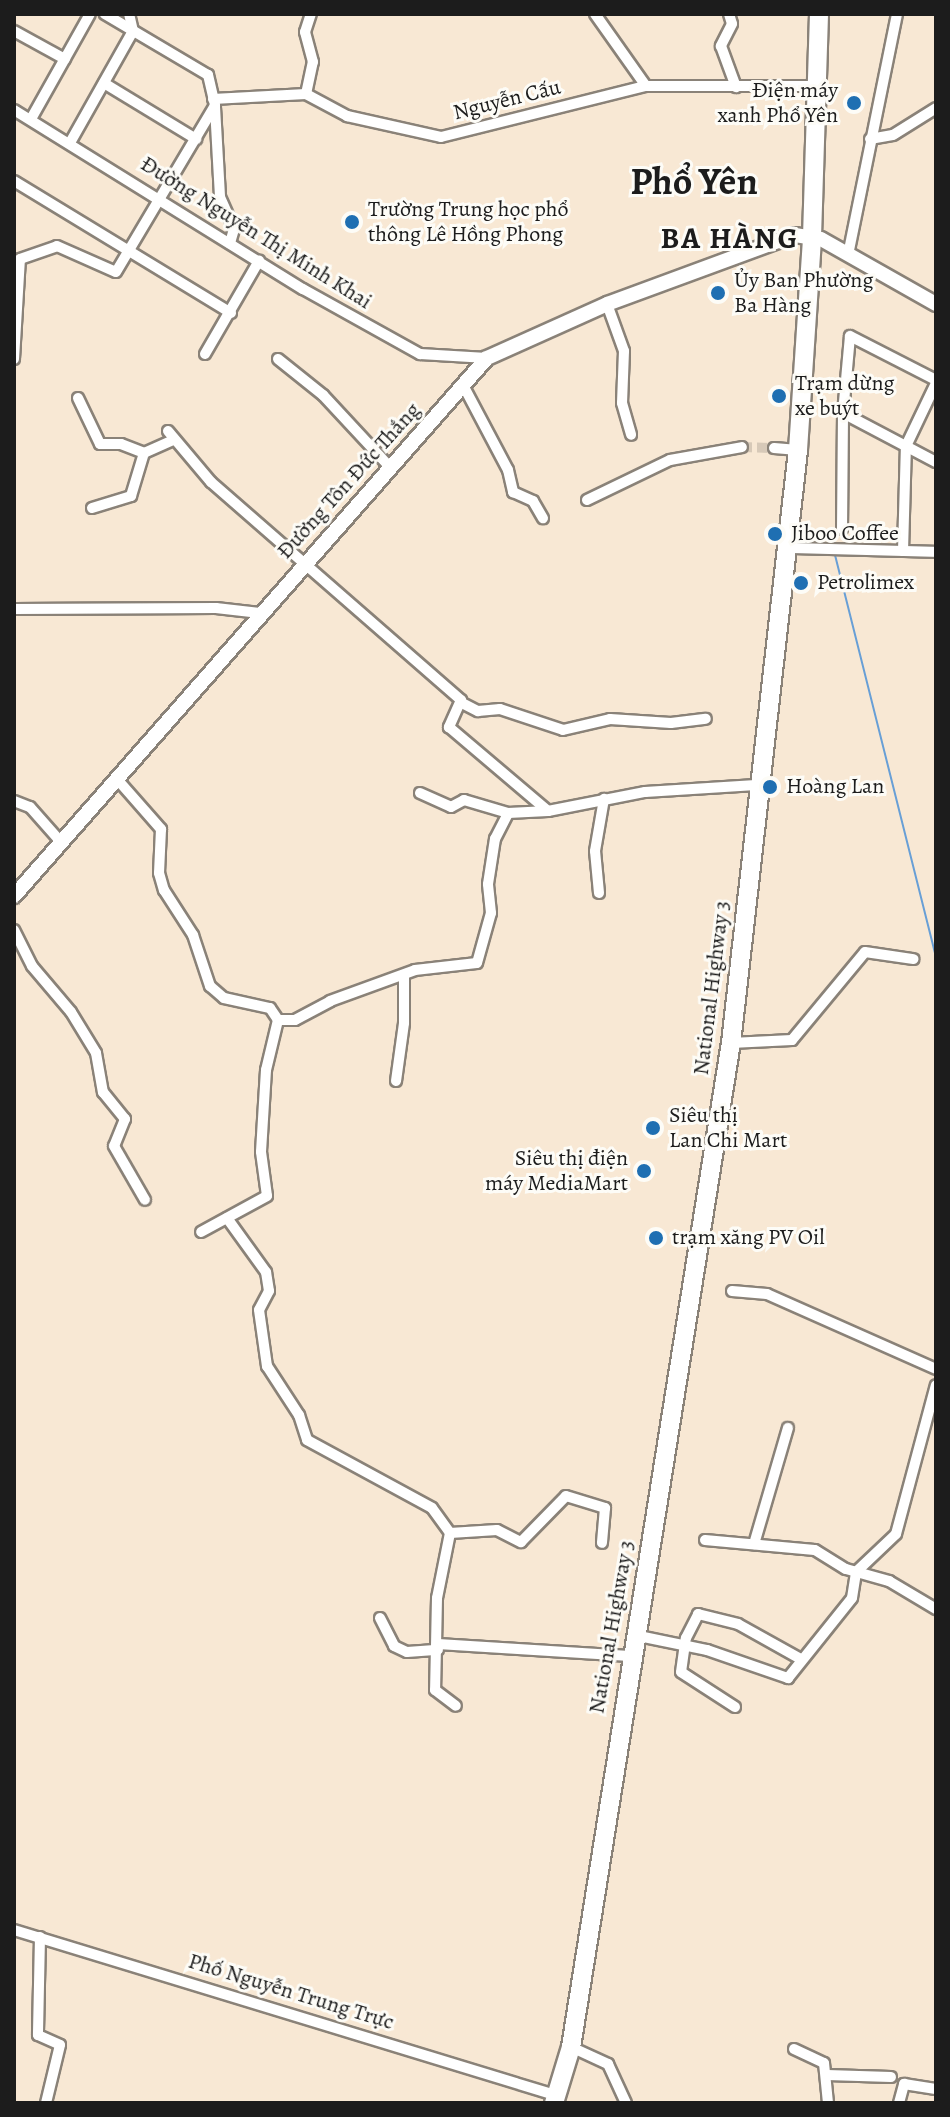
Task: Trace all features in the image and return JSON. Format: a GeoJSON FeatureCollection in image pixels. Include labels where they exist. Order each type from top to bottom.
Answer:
{"type":"FeatureCollection","features":[{"type":"Feature","properties":{"kind":"highway","name":"National Highway 3"},"geometry":{"type":"LineString","coordinates":[[558,2100],[570,2051],[630,1656],[731,1043],[756,785],[798,450],[812,237],[819,14]]}},
{"type":"Feature","properties":{"kind":"main road"},"geometry":{"type":"LineString","coordinates":[[812,237],[936,304]]}},
{"type":"Feature","properties":{"kind":"main road","name":"Đường Tôn Đức Thắng"},"geometry":{"type":"LineString","coordinates":[[14,896],[487,358],[607,304],[783,238],[812,237]]}},
{"type":"Feature","properties":{"kind":"street"},"geometry":{"type":"LineString","coordinates":[[31,119],[90,14]]}},
{"type":"Feature","properties":{"kind":"street"},"geometry":{"type":"LineString","coordinates":[[105,14],[208,75],[214,102],[220,197],[234,229],[230,243]]}},
{"type":"Feature","properties":{"kind":"street"},"geometry":{"type":"LineString","coordinates":[[71,141],[133,31],[129,14]]}},
{"type":"Feature","properties":{"kind":"street"},"geometry":{"type":"LineString","coordinates":[[214,102],[306,94],[313,62],[305,27],[311,14]]}},
{"type":"Feature","properties":{"kind":"street"},"geometry":{"type":"LineString","coordinates":[[595,14],[646,86]]}},
{"type":"Feature","properties":{"kind":"street"},"geometry":{"type":"LineString","coordinates":[[729,14],[732,24],[721,46],[736,87]]}},
{"type":"Feature","properties":{"kind":"street"},"geometry":{"type":"LineString","coordinates":[[848,255],[897,14]]}},
{"type":"Feature","properties":{"kind":"street"},"geometry":{"type":"LineString","coordinates":[[14,31],[65,59]]}},
{"type":"Feature","properties":{"kind":"street"},"geometry":{"type":"LineString","coordinates":[[104,83],[196,139]]}},
{"type":"Feature","properties":{"kind":"street","name":"Nguyễn Cấu"},"geometry":{"type":"LineString","coordinates":[[306,94],[347,116],[441,137],[646,86],[817,86]]}},
{"type":"Feature","properties":{"kind":"street"},"geometry":{"type":"LineString","coordinates":[[14,359],[18,269],[24,255],[57,246],[110,273],[131,253],[214,102]]}},
{"type":"Feature","properties":{"kind":"street"},"geometry":{"type":"LineString","coordinates":[[870,139],[893,135],[936,108]]}},
{"type":"Feature","properties":{"kind":"street","name":"Đường Nguyễn Thị Minh Khai"},"geometry":{"type":"LineString","coordinates":[[14,110],[71,141],[259,261],[420,354],[487,358]]}},
{"type":"Feature","properties":{"kind":"street"},"geometry":{"type":"LineString","coordinates":[[14,181],[231,313]]}},
{"type":"Feature","properties":{"kind":"street"},"geometry":{"type":"LineString","coordinates":[[205,354],[259,261]]}},
{"type":"Feature","properties":{"kind":"street"},"geometry":{"type":"LineString","coordinates":[[607,304],[624,351],[622,403],[631,435]]}},
{"type":"Feature","properties":{"kind":"street"},"geometry":{"type":"LineString","coordinates":[[842,529],[843,413],[850,336],[936,382],[906,446],[903,551]]}},
{"type":"Feature","properties":{"kind":"street"},"geometry":{"type":"LineString","coordinates":[[278,359],[323,395],[390,467]]}},
{"type":"Feature","properties":{"kind":"street"},"geometry":{"type":"LineString","coordinates":[[463,385],[508,470],[513,492],[533,501],[543,518]]}},
{"type":"Feature","properties":{"kind":"street"},"geometry":{"type":"LineString","coordinates":[[78,398],[100,444],[121,444],[144,453]]}},
{"type":"Feature","properties":{"kind":"street"},"geometry":{"type":"LineString","coordinates":[[843,413],[936,462]]}},
{"type":"Feature","properties":{"kind":"street"},"geometry":{"type":"LineString","coordinates":[[92,508],[131,496],[144,453],[171,436],[211,482],[462,703],[478,711],[500,709],[563,730],[610,719],[671,723],[706,719]]}},
{"type":"Feature","properties":{"kind":"street"},"geometry":{"type":"LineString","coordinates":[[587,500],[670,460],[742,447]]}},
{"type":"Feature","properties":{"kind":"street"},"geometry":{"type":"LineString","coordinates":[[774,448],[798,450]]}},
{"type":"Feature","properties":{"kind":"street"},"geometry":{"type":"LineString","coordinates":[[788,548],[936,552]]}},
{"type":"Feature","properties":{"kind":"street"},"geometry":{"type":"LineString","coordinates":[[14,609],[216,608],[260,613]]}},
{"type":"Feature","properties":{"kind":"street"},"geometry":{"type":"LineString","coordinates":[[462,703],[449,727],[548,811]]}},
{"type":"Feature","properties":{"kind":"street"},"geometry":{"type":"LineString","coordinates":[[117,779],[161,829],[159,873],[164,890],[193,935],[210,986],[224,998],[270,1008],[278,1020],[266,1070],[261,1152],[267,1196],[201,1232]]}},
{"type":"Feature","properties":{"kind":"street"},"geometry":{"type":"LineString","coordinates":[[420,793],[451,807],[464,800],[508,813],[548,811],[604,799],[756,785]]}},
{"type":"Feature","properties":{"kind":"street"},"geometry":{"type":"LineString","coordinates":[[599,893],[595,851],[604,799]]}},
{"type":"Feature","properties":{"kind":"street"},"geometry":{"type":"LineString","coordinates":[[14,801],[30,807],[61,842]]}},
{"type":"Feature","properties":{"kind":"street"},"geometry":{"type":"LineString","coordinates":[[278,1020],[295,1020],[330,1001],[404,975],[477,963],[491,913],[488,884],[493,848],[508,813]]}},
{"type":"Feature","properties":{"kind":"street"},"geometry":{"type":"LineString","coordinates":[[14,930],[32,966],[96,1053],[103,1092],[125,1119],[114,1146],[145,1200]]}},
{"type":"Feature","properties":{"kind":"street"},"geometry":{"type":"LineString","coordinates":[[731,1043],[792,1040],[865,952],[913,959]]}},
{"type":"Feature","properties":{"kind":"street"},"geometry":{"type":"LineString","coordinates":[[396,1081],[404,1023],[404,975]]}},
{"type":"Feature","properties":{"kind":"street"},"geometry":{"type":"LineString","coordinates":[[227,1218],[266,1272],[269,1291],[259,1310],[260,1336],[272,1377],[299,1415],[303,1437],[432,1508],[450,1533],[437,1598],[436,1694],[456,1706]]}},
{"type":"Feature","properties":{"kind":"street"},"geometry":{"type":"LineString","coordinates":[[732,1291],[767,1294],[936,1369]]}},
{"type":"Feature","properties":{"kind":"street"},"geometry":{"type":"LineString","coordinates":[[634,1635],[686,1647],[783,1680],[852,1598],[856,1572],[896,1534],[936,1385]]}},
{"type":"Feature","properties":{"kind":"street"},"geometry":{"type":"LineString","coordinates":[[754,1544],[788,1428]]}},
{"type":"Feature","properties":{"kind":"street"},"geometry":{"type":"LineString","coordinates":[[450,1533],[497,1530],[521,1542],[566,1496],[605,1508],[602,1543]]}},
{"type":"Feature","properties":{"kind":"street"},"geometry":{"type":"LineString","coordinates":[[705,1540],[815,1550],[856,1572],[889,1581],[936,1609]]}},
{"type":"Feature","properties":{"kind":"street"},"geometry":{"type":"LineString","coordinates":[[735,1707],[681,1672],[686,1647],[701,1612],[760,1634],[801,1659]]}},
{"type":"Feature","properties":{"kind":"street"},"geometry":{"type":"LineString","coordinates":[[380,1618],[399,1649],[438,1647],[630,1656]]}},
{"type":"Feature","properties":{"kind":"street","name":"Phố Nguyễn Trung Trực"},"geometry":{"type":"LineString","coordinates":[[14,1930],[558,2100]]}},
{"type":"Feature","properties":{"kind":"street"},"geometry":{"type":"LineString","coordinates":[[40,1937],[38,2035],[60,2045],[46,2103]]}},
{"type":"Feature","properties":{"kind":"street"},"geometry":{"type":"LineString","coordinates":[[794,2049],[818,2057],[827,2075],[828,2103]]}},
{"type":"Feature","properties":{"kind":"street"},"geometry":{"type":"LineString","coordinates":[[570,2051],[608,2064],[626,2103]]}},
{"type":"Feature","properties":{"kind":"street"},"geometry":{"type":"LineString","coordinates":[[827,2075],[891,2077]]}},
{"type":"Feature","properties":{"kind":"street"},"geometry":{"type":"LineString","coordinates":[[899,2103],[904,2084],[936,2089]]}},
{"type":"Feature","properties":{"kind":"waterway"},"geometry":{"type":"LineString","coordinates":[[835,555],[936,957]]}},
{"type":"Feature","properties":{"kind":"tunnel"},"geometry":{"type":"LineString","coordinates":[[742,447],[774,448]]}},
{"type":"Feature","properties":{"kind":"place","name":"Điện máy xanh Phổ Yên"},"geometry":{"type":"Point","coordinates":[854,103]}},
{"type":"Feature","properties":{"kind":"place","name":"Trường Trung học phổ thông Lê Hồng Phong"},"geometry":{"type":"Point","coordinates":[352,222]}},
{"type":"Feature","properties":{"kind":"place","name":"Ủy Ban Phường Ba Hàng"},"geometry":{"type":"Point","coordinates":[718,293]}},
{"type":"Feature","properties":{"kind":"place","name":"Trạm dừng xe buýt"},"geometry":{"type":"Point","coordinates":[779,396]}},
{"type":"Feature","properties":{"kind":"place","name":"Jiboo Coffee"},"geometry":{"type":"Point","coordinates":[775,534]}},
{"type":"Feature","properties":{"kind":"place","name":"Petrolimex"},"geometry":{"type":"Point","coordinates":[801,583]}},
{"type":"Feature","properties":{"kind":"place","name":"Hoàng Lan"},"geometry":{"type":"Point","coordinates":[770,787]}},
{"type":"Feature","properties":{"kind":"place","name":"Siêu thị Lan Chi Mart"},"geometry":{"type":"Point","coordinates":[653,1128]}},
{"type":"Feature","properties":{"kind":"place","name":"Siêu thị điện máy MediaMart"},"geometry":{"type":"Point","coordinates":[644,1171]}},
{"type":"Feature","properties":{"kind":"place","name":"trạm xăng PV Oil"},"geometry":{"type":"Point","coordinates":[656,1238]}},
{"type":"Feature","properties":{"kind":"district","name":"Phổ Yên"},"geometry":{"type":"Point","coordinates":[694,182]}},
{"type":"Feature","properties":{"kind":"district","name":"BA HÀNG"},"geometry":{"type":"Point","coordinates":[730,238]}}]}
